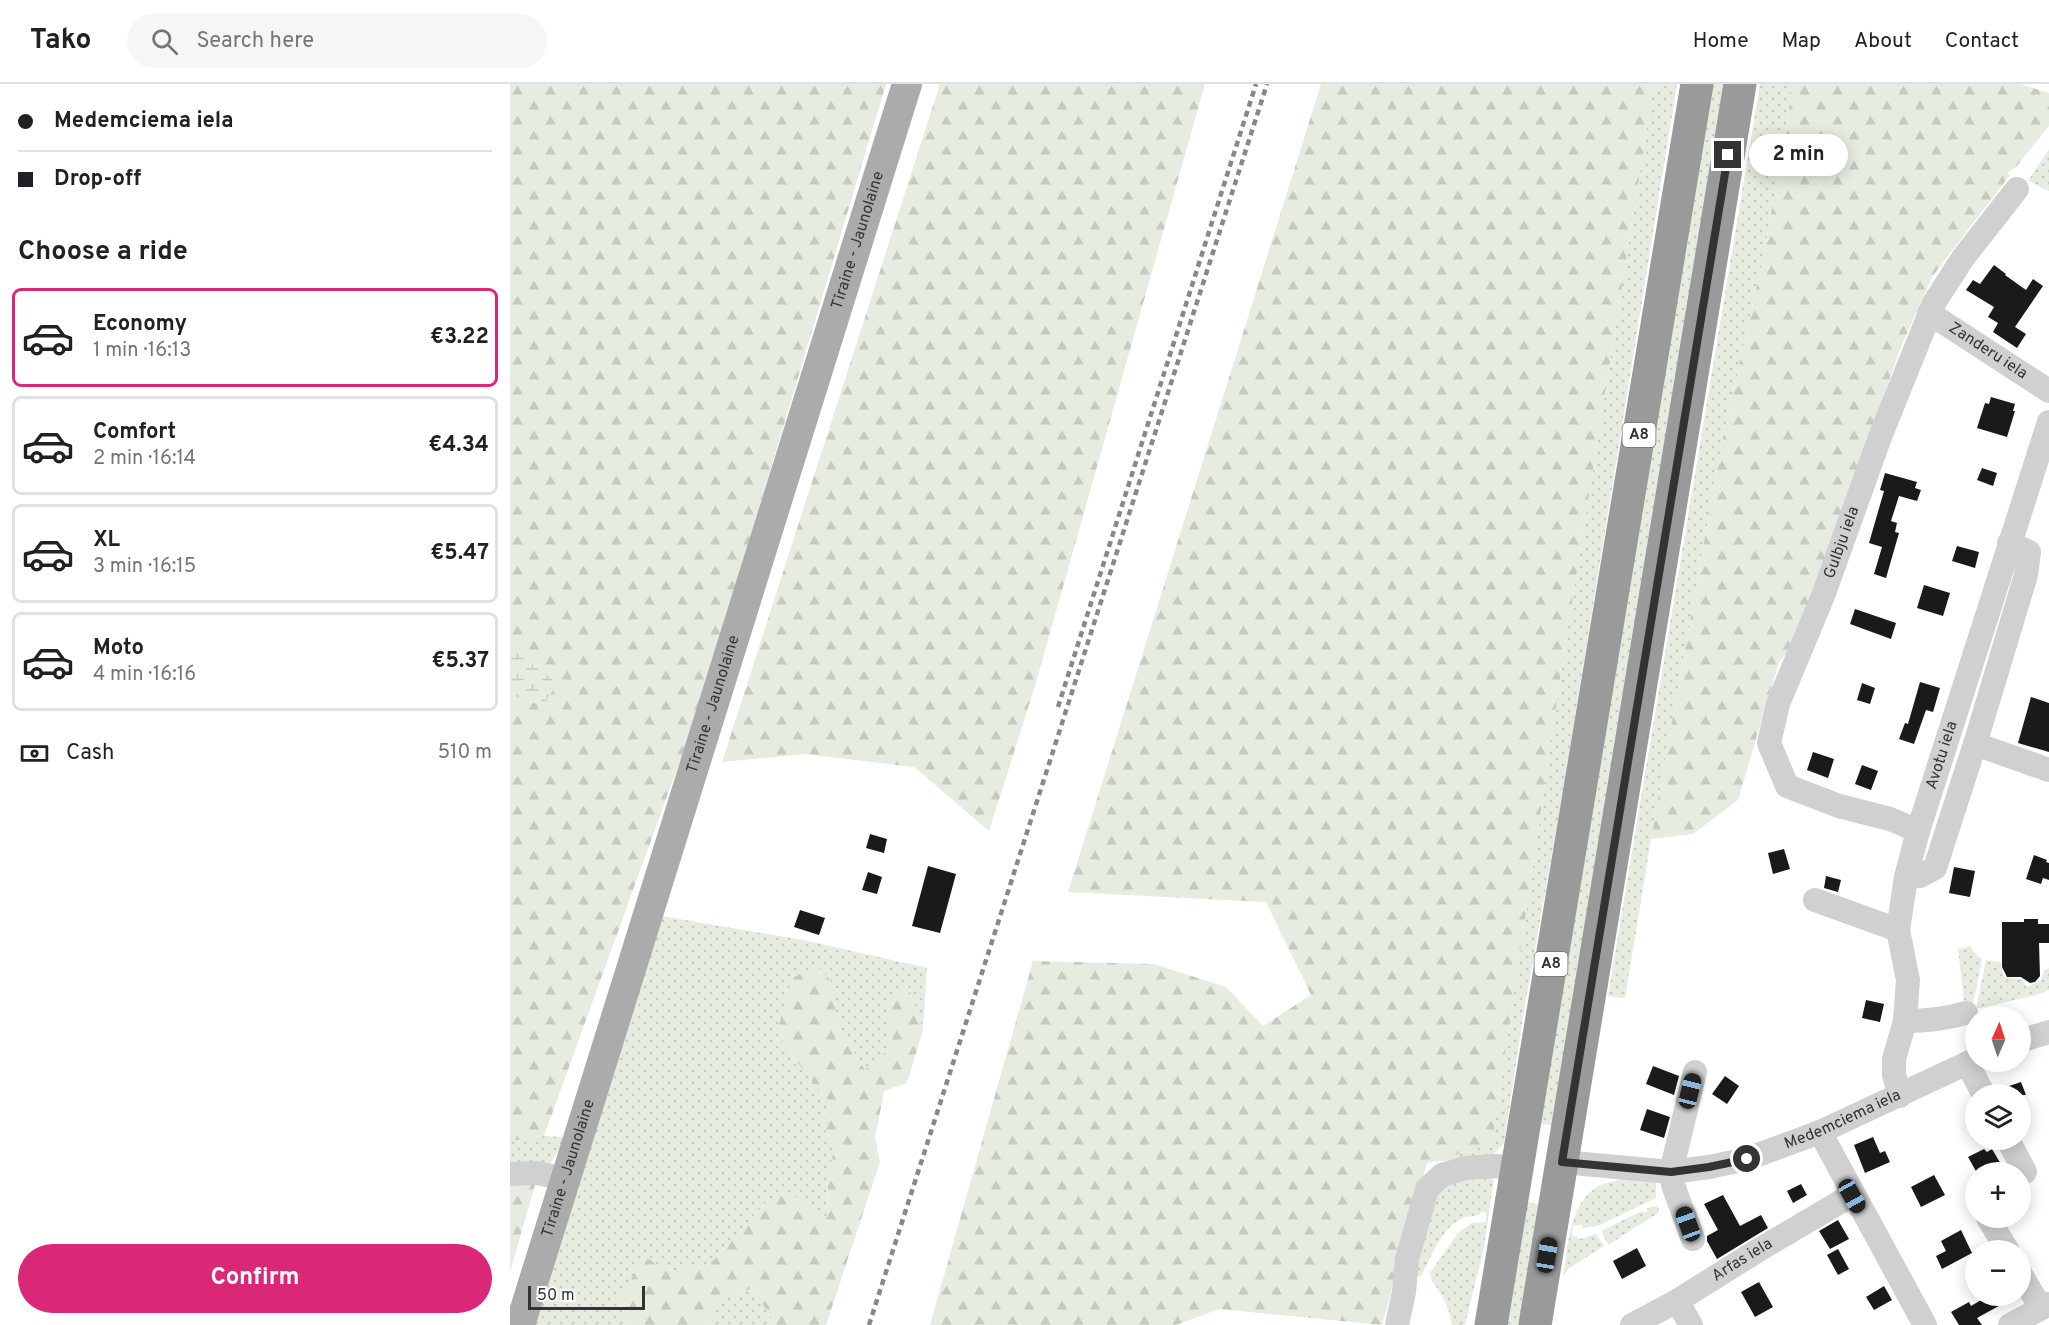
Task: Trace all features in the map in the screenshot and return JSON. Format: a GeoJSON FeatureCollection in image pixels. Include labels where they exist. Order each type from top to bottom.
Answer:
{"type":"FeatureCollection","features":[{"type":"Feature","properties":{"kind":"highway","name":"A8"},"geometry":{"type":"LineString","coordinates":[[1491,1325],[1697,84]]}},
{"type":"Feature","properties":{"kind":"highway","name":"A8"},"geometry":{"type":"LineString","coordinates":[[1535,1325],[1740,84]]}},
{"type":"Feature","properties":{"kind":"main road","name":"Tīraine - Jaunolaine"},"geometry":{"type":"LineString","coordinates":[[520,1325],[907,84]]}},
{"type":"Feature","properties":{"kind":"street","name":"Gulbju iela"},"geometry":{"type":"LineString","coordinates":[[1918,831],[1890,819],[1839,806],[1787,786],[1769,743],[1778,704],[1822,596],[1880,437],[1929,313],[1963,258],[2017,189]]}},
{"type":"Feature","properties":{"kind":"street","name":"Zanderu iela"},"geometry":{"type":"LineString","coordinates":[[1929,313],[2049,391]]}},
{"type":"Feature","properties":{"kind":"street","name":"Avotu iela"},"geometry":{"type":"LineString","coordinates":[[1900,1096],[1894,1076],[1894,1059],[1905,1021],[1908,980],[1898,930],[1906,877],[1918,831],[2049,423]]}},
{"type":"Feature","properties":{"kind":"street"},"geometry":{"type":"LineString","coordinates":[[1906,877],[1920,876],[1935,868],[1975,744],[2026,575],[2029,552],[2009,543]]}},
{"type":"Feature","properties":{"kind":"street"},"geometry":{"type":"LineString","coordinates":[[1975,744],[2049,770]]}},
{"type":"Feature","properties":{"kind":"street"},"geometry":{"type":"LineString","coordinates":[[1815,900],[1898,930]]}},
{"type":"Feature","properties":{"kind":"street"},"geometry":{"type":"LineString","coordinates":[[1905,1021],[1948,1018],[1965,1013]]}},
{"type":"Feature","properties":{"kind":"street"},"geometry":{"type":"LineString","coordinates":[[2031,1038],[2049,1032]]}},
{"type":"Feature","properties":{"kind":"street","name":"Medemciema iela"},"geometry":{"type":"LineString","coordinates":[[1562,1162],[1671,1172],[1747,1159],[1820,1132],[1965,1064]]}},
{"type":"Feature","properties":{"kind":"street"},"geometry":{"type":"LineString","coordinates":[[1693,1239],[1673,1185],[1671,1172],[1695,1072]]}},
{"type":"Feature","properties":{"kind":"street"},"geometry":{"type":"LineString","coordinates":[[1820,1132],[1852,1196],[1924,1325]]}},
{"type":"Feature","properties":{"kind":"street"},"geometry":{"type":"LineString","coordinates":[[1397,1325],[1404,1292],[1407,1259],[1427,1189],[1442,1175],[1465,1168],[1496,1166],[1517,1168]]}},
{"type":"Feature","properties":{"kind":"street"},"geometry":{"type":"LineString","coordinates":[[510,1174],[537,1173],[567,1179]]}},
{"type":"Feature","properties":{"kind":"street","name":"Arfas iela"},"geometry":{"type":"LineString","coordinates":[[1632,1325],[1677,1301],[1852,1196]]}},
{"type":"Feature","properties":{"kind":"street"},"geometry":{"type":"LineString","coordinates":[[2010,1325],[2045,1306],[2031,1288]]}},
{"type":"Feature","properties":{"kind":"street"},"geometry":{"type":"LineString","coordinates":[[1677,1301],[1691,1325]]}},
{"type":"Feature","properties":{"kind":"green space"},"geometry":{"type":"Polygon","coordinates":[[[510,84],[886,84],[699,708],[544,1136],[510,1141],[510,84]]]}},
{"type":"Feature","properties":{"kind":"green space"},"geometry":{"type":"Polygon","coordinates":[[[940,84],[1205,84],[1035,686],[989,831],[914,767],[805,754],[722,762],[940,84]]]}},
{"type":"Feature","properties":{"kind":"green space"},"geometry":{"type":"Polygon","coordinates":[[[1321,84],[1654,84],[1564,653],[1492,1144],[1427,1163],[1382,1325],[1219,1309],[1176,1325],[930,1325],[1033,961],[1154,964],[1226,987],[1263,1026],[1311,995],[1266,902],[1068,892],[1321,84]]]}},
{"type":"Feature","properties":{"kind":"green space"},"geometry":{"type":"Polygon","coordinates":[[[1654,84],[1677,84],[1504,1143],[1492,1156],[1427,1162],[1492,1144],[1564,653],[1654,84]]]}},
{"type":"Feature","properties":{"kind":"green space"},"geometry":{"type":"Polygon","coordinates":[[[1709,84],[1727,84],[1552,1125],[1543,1124],[1538,1121],[1709,84]]]}},
{"type":"Feature","properties":{"kind":"green space"},"geometry":{"type":"Polygon","coordinates":[[[1760,84],[1793,84],[1765,249],[1721,447],[1625,998],[1608,996],[1760,84]]]}},
{"type":"Feature","properties":{"kind":"green space"},"geometry":{"type":"Polygon","coordinates":[[[1793,84],[2020,84],[2049,93],[2049,126],[2016,167],[2007,173],[2010,175],[1932,277],[1900,349],[1827,561],[1808,627],[1779,662],[1738,800],[1693,834],[1651,839],[1721,447],[1765,249],[1793,84]]]}},
{"type":"Feature","properties":{"kind":"green space"},"geometry":{"type":"Polygon","coordinates":[[[2049,149],[2049,191],[2028,181],[2049,149]]]}},
{"type":"Feature","properties":{"kind":"green space"},"geometry":{"type":"Polygon","coordinates":[[[510,647],[558,684],[542,706],[510,695],[510,647]]]}},
{"type":"Feature","properties":{"kind":"green space"},"geometry":{"type":"Polygon","coordinates":[[[662,916],[808,941],[927,968],[923,1030],[907,983],[889,998],[891,1048],[865,1071],[839,1028],[830,980],[777,1032],[800,1066],[830,1103],[823,1124],[834,1147],[828,1185],[827,1218],[768,1200],[709,1265],[668,1271],[645,1257],[619,1301],[627,1325],[532,1325],[662,916]]]}},
{"type":"Feature","properties":{"kind":"green space"},"geometry":{"type":"Polygon","coordinates":[[[1971,946],[1982,960],[1973,1006],[1965,1006],[1965,1010],[1958,949],[1971,946]]]}},
{"type":"Feature","properties":{"kind":"green space"},"geometry":{"type":"Polygon","coordinates":[[[1986,960],[2000,962],[2004,977],[2022,979],[2027,987],[2041,980],[2044,970],[2049,968],[2049,990],[1989,1006],[1977,1006],[1986,960]]]}},
{"type":"Feature","properties":{"kind":"green space"},"geometry":{"type":"Polygon","coordinates":[[[817,966],[830,980],[839,1028],[865,1070],[890,1048],[889,998],[907,983],[923,1030],[907,1083],[884,1091],[875,1138],[880,1162],[826,1325],[776,1325],[752,1288],[722,1300],[707,1325],[627,1325],[619,1301],[644,1256],[668,1271],[709,1265],[768,1200],[786,1191],[827,1217],[828,1185],[834,1147],[823,1124],[830,1103],[800,1066],[777,1032],[792,978],[817,966]]]}},
{"type":"Feature","properties":{"kind":"green space"},"geometry":{"type":"Polygon","coordinates":[[[544,1136],[563,1137],[560,1149],[548,1166],[510,1170],[510,1141],[544,1136]]]}},
{"type":"Feature","properties":{"kind":"green space"},"geometry":{"type":"Polygon","coordinates":[[[1494,1177],[1484,1247],[1465,1325],[1452,1325],[1446,1303],[1432,1281],[1430,1273],[1458,1233],[1472,1223],[1486,1222],[1486,1213],[1481,1211],[1480,1215],[1465,1217],[1450,1227],[1439,1242],[1422,1275],[1412,1277],[1435,1193],[1453,1178],[1494,1177]]]}},
{"type":"Feature","properties":{"kind":"green space"},"geometry":{"type":"Polygon","coordinates":[[[1656,1179],[1656,1198],[1600,1225],[1583,1228],[1582,1225],[1573,1226],[1572,1235],[1580,1239],[1596,1234],[1604,1246],[1568,1269],[1563,1277],[1574,1219],[1588,1194],[1599,1186],[1614,1181],[1656,1179]]]}},
{"type":"Feature","properties":{"kind":"green space"},"geometry":{"type":"Polygon","coordinates":[[[510,1185],[535,1185],[510,1272],[510,1185]]]}},
{"type":"Feature","properties":{"kind":"green space"},"geometry":{"type":"Polygon","coordinates":[[[1525,1201],[1543,1206],[1524,1325],[1504,1325],[1525,1201]]]}},
{"type":"Feature","properties":{"kind":"green space"},"geometry":{"type":"Polygon","coordinates":[[[1656,1206],[1659,1209],[1658,1213],[1608,1245],[1603,1230],[1642,1211],[1644,1213],[1648,1211],[1647,1208],[1656,1206]]]}},
{"type":"Feature","properties":{"kind":"green space"},"geometry":{"type":"Polygon","coordinates":[[[752,1288],[776,1325],[707,1325],[722,1300],[752,1288]]]}},
{"type":"Feature","properties":{"kind":"building"},"geometry":{"type":"Polygon","coordinates":[[[1994,265],[2026,290],[2033,279],[2043,286],[2015,327],[2026,334],[2017,348],[1993,332],[1998,323],[1988,317],[1994,307],[1966,290],[1973,280],[1980,284],[1994,265]]]}},
{"type":"Feature","properties":{"kind":"building"},"geometry":{"type":"Polygon","coordinates":[[[1991,397],[2015,404],[2007,437],[1977,428],[1985,403],[1989,404],[1991,397]]]}},
{"type":"Feature","properties":{"kind":"building"},"geometry":{"type":"Polygon","coordinates":[[[1982,468],[1997,473],[1993,486],[1977,480],[1982,468]]]}},
{"type":"Feature","properties":{"kind":"building"},"geometry":{"type":"Polygon","coordinates":[[[1885,473],[1917,482],[1915,488],[1921,490],[1917,501],[1899,496],[1891,521],[1897,523],[1895,532],[1899,533],[1886,578],[1874,574],[1882,547],[1869,543],[1884,491],[1880,490],[1885,473]]]}},
{"type":"Feature","properties":{"kind":"building"},"geometry":{"type":"Polygon","coordinates":[[[1957,546],[1979,552],[1975,568],[1952,561],[1957,546]]]}},
{"type":"Feature","properties":{"kind":"building"},"geometry":{"type":"Polygon","coordinates":[[[1924,585],[1950,593],[1943,616],[1917,608],[1924,585]]]}},
{"type":"Feature","properties":{"kind":"building"},"geometry":{"type":"Polygon","coordinates":[[[1855,609],[1896,623],[1891,639],[1850,624],[1855,609]]]}},
{"type":"Feature","properties":{"kind":"building"},"geometry":{"type":"Polygon","coordinates":[[[1920,682],[1940,688],[1933,712],[1926,710],[1914,744],[1899,739],[1905,723],[1908,724],[1920,682]]]}},
{"type":"Feature","properties":{"kind":"building"},"geometry":{"type":"Polygon","coordinates":[[[1862,683],[1875,688],[1870,704],[1857,700],[1862,683]]]}},
{"type":"Feature","properties":{"kind":"building"},"geometry":{"type":"Polygon","coordinates":[[[2031,697],[2049,703],[2049,752],[2018,743],[2031,697]]]}},
{"type":"Feature","properties":{"kind":"building"},"geometry":{"type":"Polygon","coordinates":[[[1813,752],[1834,759],[1828,778],[1807,770],[1813,752]]]}},
{"type":"Feature","properties":{"kind":"building"},"geometry":{"type":"Polygon","coordinates":[[[1862,765],[1878,771],[1871,790],[1855,784],[1862,765]]]}},
{"type":"Feature","properties":{"kind":"building"},"geometry":{"type":"Polygon","coordinates":[[[870,834],[887,839],[884,853],[866,848],[870,834]]]}},
{"type":"Feature","properties":{"kind":"building"},"geometry":{"type":"Polygon","coordinates":[[[1784,849],[1790,869],[1773,874],[1768,853],[1784,849]]]}},
{"type":"Feature","properties":{"kind":"building"},"geometry":{"type":"Polygon","coordinates":[[[2034,855],[2049,863],[2049,880],[2043,878],[2041,884],[2026,879],[2034,855]]]}},
{"type":"Feature","properties":{"kind":"building"},"geometry":{"type":"Polygon","coordinates":[[[928,866],[956,874],[940,933],[912,926],[928,866]]]}},
{"type":"Feature","properties":{"kind":"building"},"geometry":{"type":"Polygon","coordinates":[[[1954,867],[1975,871],[1970,897],[1949,893],[1954,867]]]}},
{"type":"Feature","properties":{"kind":"building"},"geometry":{"type":"Polygon","coordinates":[[[868,872],[882,877],[877,894],[862,890],[868,872]]]}},
{"type":"Feature","properties":{"kind":"building"},"geometry":{"type":"Polygon","coordinates":[[[1826,876],[1841,880],[1838,892],[1824,888],[1826,876]]]}},
{"type":"Feature","properties":{"kind":"building"},"geometry":{"type":"Polygon","coordinates":[[[800,910],[825,918],[819,935],[794,927],[800,910]]]}},
{"type":"Feature","properties":{"kind":"building"},"geometry":{"type":"Polygon","coordinates":[[[2024,919],[2038,919],[2038,924],[2049,924],[2049,943],[2039,943],[2040,976],[2035,982],[2030,983],[2021,977],[2007,977],[2002,967],[2002,922],[2024,922],[2024,919]]]}},
{"type":"Feature","properties":{"kind":"building"},"geometry":{"type":"Polygon","coordinates":[[[1866,1000],[1884,1004],[1880,1022],[1862,1018],[1866,1000]]]}},
{"type":"Feature","properties":{"kind":"building"},"geometry":{"type":"Polygon","coordinates":[[[1653,1066],[1679,1076],[1674,1095],[1646,1084],[1653,1066]]]}},
{"type":"Feature","properties":{"kind":"building"},"geometry":{"type":"Polygon","coordinates":[[[1725,1076],[1739,1086],[1727,1104],[1712,1094],[1725,1076]]]}},
{"type":"Feature","properties":{"kind":"building"},"geometry":{"type":"Polygon","coordinates":[[[1647,1109],[1670,1117],[1664,1138],[1640,1130],[1647,1109]]]}},
{"type":"Feature","properties":{"kind":"building"},"geometry":{"type":"Polygon","coordinates":[[[1873,1137],[1880,1153],[1885,1151],[1890,1162],[1865,1173],[1854,1145],[1873,1137]]]}},
{"type":"Feature","properties":{"kind":"building"},"geometry":{"type":"Polygon","coordinates":[[[1982,1150],[1987,1152],[1993,1150],[2000,1162],[1971,1162],[1968,1157],[1982,1150]]]}},
{"type":"Feature","properties":{"kind":"building"},"geometry":{"type":"Polygon","coordinates":[[[1934,1175],[1945,1195],[1921,1207],[1911,1187],[1934,1175]]]}},
{"type":"Feature","properties":{"kind":"building"},"geometry":{"type":"Polygon","coordinates":[[[1801,1184],[1807,1195],[1793,1203],[1787,1191],[1801,1184]]]}},
{"type":"Feature","properties":{"kind":"building"},"geometry":{"type":"Polygon","coordinates":[[[1723,1195],[1740,1226],[1761,1215],[1768,1228],[1717,1259],[1707,1241],[1707,1236],[1718,1230],[1704,1204],[1723,1195]]]}},
{"type":"Feature","properties":{"kind":"building"},"geometry":{"type":"Polygon","coordinates":[[[1838,1220],[1849,1239],[1830,1249],[1819,1231],[1838,1220]]]}},
{"type":"Feature","properties":{"kind":"building"},"geometry":{"type":"Polygon","coordinates":[[[1961,1230],[1966,1240],[1965,1257],[1942,1269],[1936,1256],[1946,1251],[1941,1241],[1961,1230]]]}},
{"type":"Feature","properties":{"kind":"building"},"geometry":{"type":"Polygon","coordinates":[[[1637,1248],[1646,1266],[1622,1279],[1613,1261],[1637,1248]]]}},
{"type":"Feature","properties":{"kind":"building"},"geometry":{"type":"Polygon","coordinates":[[[1838,1249],[1849,1269],[1838,1275],[1827,1255],[1838,1249]]]}},
{"type":"Feature","properties":{"kind":"building"},"geometry":{"type":"Polygon","coordinates":[[[1759,1282],[1773,1307],[1755,1317],[1741,1292],[1759,1282]]]}},
{"type":"Feature","properties":{"kind":"building"},"geometry":{"type":"Polygon","coordinates":[[[1884,1286],[1892,1300],[1874,1310],[1866,1297],[1884,1286]]]}},
{"type":"Feature","properties":{"kind":"building"},"geometry":{"type":"Polygon","coordinates":[[[1965,1304],[1999,1306],[1977,1318],[1982,1325],[1959,1325],[1951,1312],[1965,1304]]]}},
{"type":"Feature","properties":{"kind":"railway"},"geometry":{"type":"LineString","coordinates":[[1058,707],[1256,84]]}},
{"type":"Feature","properties":{"kind":"railway"},"geometry":{"type":"LineString","coordinates":[[869,1325],[1267,84]]}},
{"type":"Feature","properties":{"kind":"route"},"geometry":{"type":"LineString","coordinates":[[1728,155],[1562,1162],[1671,1172],[1747,1159]]}}]}
